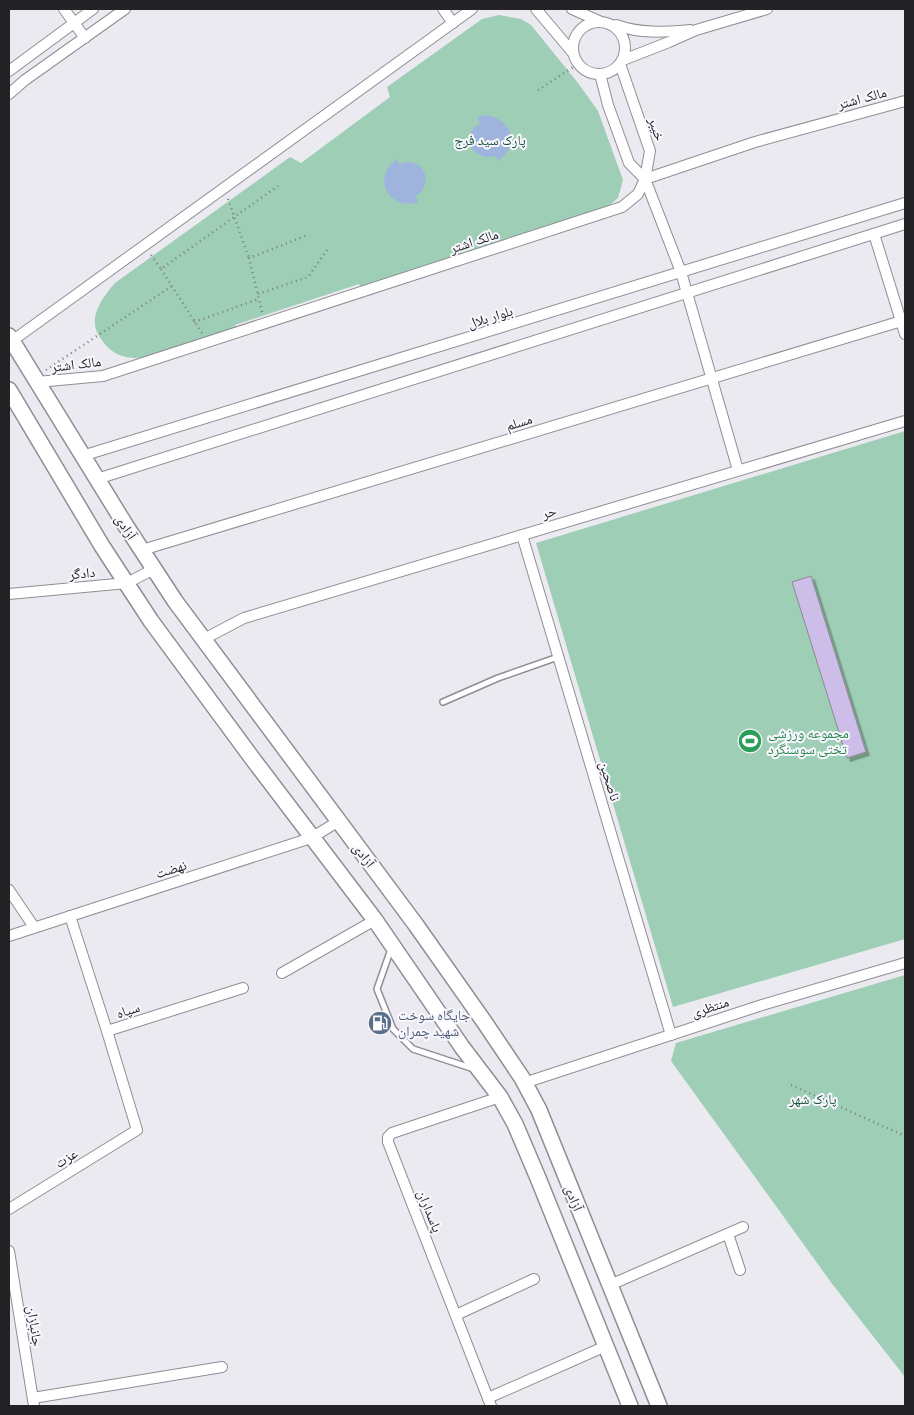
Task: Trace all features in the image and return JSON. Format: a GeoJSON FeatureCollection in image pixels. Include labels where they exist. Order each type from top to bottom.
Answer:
{"type":"FeatureCollection","features":[{"type":"Feature","properties":{"kind":"main road","name":"آزادی"},"geometry":{"type":"LineString","coordinates":[[10,338],[154,569],[416,926],[485,1023],[524,1083],[539,1110],[659,1406]]}},
{"type":"Feature","properties":{"kind":"main road","name":"آزادی"},"geometry":{"type":"LineString","coordinates":[[9,390],[102,546],[157,629],[311,838],[375,920],[500,1096],[519,1133],[630,1406]]}},
{"type":"Feature","properties":{"kind":"street"},"geometry":{"type":"LineString","coordinates":[[64,9],[85,38]]}},
{"type":"Feature","properties":{"kind":"street"},"geometry":{"type":"LineString","coordinates":[[9,71],[93,9]]}},
{"type":"Feature","properties":{"kind":"street"},"geometry":{"type":"LineString","coordinates":[[9,94],[25,80],[125,9]]}},
{"type":"Feature","properties":{"kind":"street"},"geometry":{"type":"LineString","coordinates":[[443,9],[453,23]]}},
{"type":"Feature","properties":{"kind":"street"},"geometry":{"type":"LineString","coordinates":[[10,338],[145,246],[472,9]]}},
{"type":"Feature","properties":{"kind":"street"},"geometry":{"type":"LineString","coordinates":[[536,9],[573,53],[578,64],[587,72],[600,74],[610,72],[621,62],[626,53],[621,31],[611,23]]}},
{"type":"Feature","properties":{"kind":"street"},"geometry":{"type":"LineString","coordinates":[[572,9],[599,21],[627,29],[653,33],[696,30]]}},
{"type":"Feature","properties":{"kind":"street"},"geometry":{"type":"LineString","coordinates":[[621,62],[696,30],[767,9]]}},
{"type":"Feature","properties":{"kind":"street"},"geometry":{"type":"LineString","coordinates":[[573,53],[573,42],[579,31],[588,23],[599,21]]}},
{"type":"Feature","properties":{"kind":"street","name":"خیبر"},"geometry":{"type":"LineString","coordinates":[[621,62],[650,151],[645,179]]}},
{"type":"Feature","properties":{"kind":"street"},"geometry":{"type":"LineString","coordinates":[[600,74],[608,105],[629,163],[645,179],[680,272],[738,470]]}},
{"type":"Feature","properties":{"kind":"street","name":"مالک اشتر"},"geometry":{"type":"LineString","coordinates":[[36,380],[103,376],[622,207],[638,194],[645,179],[755,142],[905,101]]}},
{"type":"Feature","properties":{"kind":"street","name":"بلوار بلال"},"geometry":{"type":"LineString","coordinates":[[82,456],[905,203]]}},
{"type":"Feature","properties":{"kind":"street"},"geometry":{"type":"LineString","coordinates":[[97,479],[905,224]]}},
{"type":"Feature","properties":{"kind":"street"},"geometry":{"type":"LineString","coordinates":[[874,234],[903,321],[905,334]]}},
{"type":"Feature","properties":{"kind":"street","name":"مسلم"},"geometry":{"type":"LineString","coordinates":[[142,550],[903,321]]}},
{"type":"Feature","properties":{"kind":"street","name":"حر"},"geometry":{"type":"LineString","coordinates":[[204,639],[244,618],[905,421]]}},
{"type":"Feature","properties":{"kind":"street","name":"ناصحین"},"geometry":{"type":"LineString","coordinates":[[522,535],[671,1034]]}},
{"type":"Feature","properties":{"kind":"street","name":"دادگر"},"geometry":{"type":"LineString","coordinates":[[9,594],[127,583],[154,569]]}},
{"type":"Feature","properties":{"kind":"street","name":"نهضت"},"geometry":{"type":"LineString","coordinates":[[9,936],[311,838],[339,821]]}},
{"type":"Feature","properties":{"kind":"street"},"geometry":{"type":"LineString","coordinates":[[9,890],[34,927]]}},
{"type":"Feature","properties":{"kind":"street","name":"سپاه"},"geometry":{"type":"LineString","coordinates":[[70,916],[107,1031],[243,988]]}},
{"type":"Feature","properties":{"kind":"street"},"geometry":{"type":"LineString","coordinates":[[282,973],[375,920]]}},
{"type":"Feature","properties":{"kind":"street","name":"منتظری"},"geometry":{"type":"LineString","coordinates":[[524,1083],[762,1005],[905,963]]}},
{"type":"Feature","properties":{"kind":"street","name":"عزت"},"geometry":{"type":"LineString","coordinates":[[9,1209],[137,1130],[107,1031]]}},
{"type":"Feature","properties":{"kind":"street","name":"پاسداران"},"geometry":{"type":"LineString","coordinates":[[489,1402],[388,1142],[388,1137],[392,1133],[500,1096]]}},
{"type":"Feature","properties":{"kind":"street"},"geometry":{"type":"LineString","coordinates":[[610,1285],[744,1228]]}},
{"type":"Feature","properties":{"kind":"street"},"geometry":{"type":"LineString","coordinates":[[728,1234],[740,1270]]}},
{"type":"Feature","properties":{"kind":"street","name":"جانبازان"},"geometry":{"type":"LineString","coordinates":[[9,1251],[34,1402]]}},
{"type":"Feature","properties":{"kind":"street"},"geometry":{"type":"LineString","coordinates":[[456,1315],[534,1279]]}},
{"type":"Feature","properties":{"kind":"street"},"geometry":{"type":"LineString","coordinates":[[489,1402],[606,1346]]}},
{"type":"Feature","properties":{"kind":"street"},"geometry":{"type":"LineString","coordinates":[[34,1402],[222,1367]]}},
{"type":"Feature","properties":{"kind":"lane"},"geometry":{"type":"LineString","coordinates":[[443,702],[498,678],[558,657]]}},
{"type":"Feature","properties":{"kind":"lane"},"geometry":{"type":"LineString","coordinates":[[392,946],[377,989],[393,1029],[413,1049],[481,1071]]}},
{"type":"Feature","properties":{"kind":"path"},"geometry":{"type":"LineString","coordinates":[[538,90],[578,64]]}},
{"type":"Feature","properties":{"kind":"path"},"geometry":{"type":"LineString","coordinates":[[160,269],[278,186]]}},
{"type":"Feature","properties":{"kind":"path"},"geometry":{"type":"LineString","coordinates":[[224,188],[250,258],[264,324]]}},
{"type":"Feature","properties":{"kind":"path"},"geometry":{"type":"LineString","coordinates":[[250,258],[308,235]]}},
{"type":"Feature","properties":{"kind":"path"},"geometry":{"type":"LineString","coordinates":[[145,246],[208,342]]}},
{"type":"Feature","properties":{"kind":"path"},"geometry":{"type":"LineString","coordinates":[[258,294],[308,277],[327,250]]}},
{"type":"Feature","properties":{"kind":"path"},"geometry":{"type":"LineString","coordinates":[[36,380],[172,286]]}},
{"type":"Feature","properties":{"kind":"path"},"geometry":{"type":"LineString","coordinates":[[194,322],[259,299]]}},
{"type":"Feature","properties":{"kind":"path"},"geometry":{"type":"LineString","coordinates":[[791,1085],[905,1136]]}},
{"type":"Feature","properties":{"kind":"green space","name":"پارک سید فرج"},"geometry":{"type":"Polygon","coordinates":[[[499,15],[521,19],[531,25],[598,111],[623,180],[618,198],[605,209],[363,289],[359,284],[235,325],[237,330],[164,353],[136,358],[126,357],[117,354],[106,345],[95,327],[96,313],[106,294],[115,283],[290,157],[301,163],[390,97],[387,87],[482,19],[499,15]]]}},
{"type":"Feature","properties":{"kind":"green space","name":"مجموعه ورزشی تختی سوسنگرد"},"geometry":{"type":"Polygon","coordinates":[[[905,431],[905,939],[673,1007],[536,543],[905,431]]]}},
{"type":"Feature","properties":{"kind":"green space","name":"پارک شهر"},"geometry":{"type":"Polygon","coordinates":[[[905,975],[905,1377],[833,1285],[671,1061],[676,1043],[905,975]]]}},
{"type":"Feature","properties":{"kind":"water"},"geometry":{"type":"Polygon","coordinates":[[[484,115],[501,121],[507,126],[510,133],[510,147],[498,161],[496,156],[487,157],[473,151],[468,143],[471,132],[480,123],[477,118],[484,115]]]}},
{"type":"Feature","properties":{"kind":"water"},"geometry":{"type":"Polygon","coordinates":[[[397,159],[399,164],[414,163],[424,171],[426,177],[425,184],[416,196],[418,202],[398,202],[386,191],[385,175],[389,166],[397,159]]]}},
{"type":"Feature","properties":{"kind":"building"},"geometry":{"type":"Polygon","coordinates":[[[811,576],[866,752],[847,758],[792,582],[811,576]]]}},
{"type":"Feature","properties":{"kind":"place","name":"مجموعه ورزشی تختی سوسنگرد"},"geometry":{"type":"Point","coordinates":[750,741]}},
{"type":"Feature","properties":{"kind":"place","name":"جایگاه سوخت شهید چمران"},"geometry":{"type":"Point","coordinates":[380,1023]}}]}
